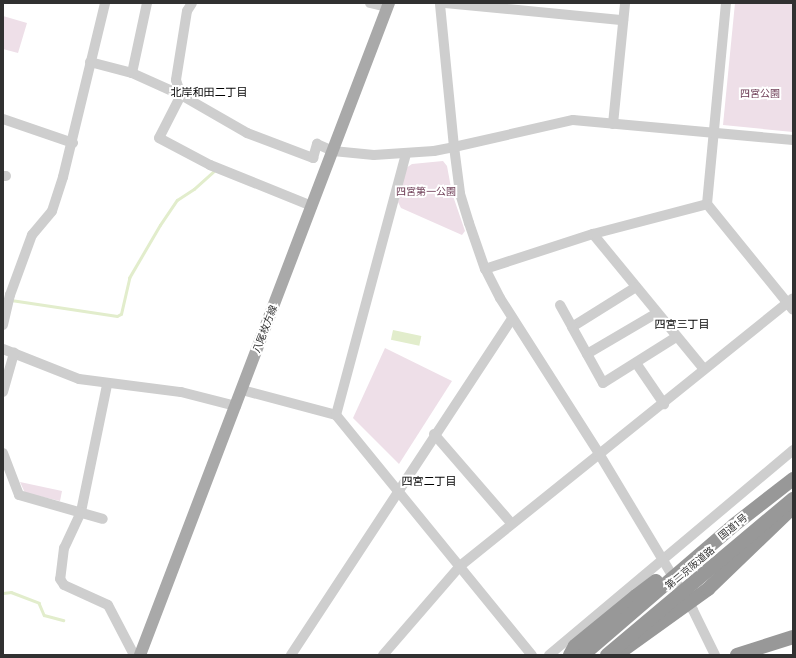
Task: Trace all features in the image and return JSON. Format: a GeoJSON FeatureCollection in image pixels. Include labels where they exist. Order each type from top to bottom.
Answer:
{"type":"FeatureCollection","features":[{"type":"Feature","properties":{"kind":"highway","name":"国道1号"},"geometry":{"type":"LineString","coordinates":[[583,655],[734,525],[793,480]]}},
{"type":"Feature","properties":{"kind":"highway","name":"第二京阪道路"},"geometry":{"type":"LineString","coordinates":[[588,655],[793,480]]}},
{"type":"Feature","properties":{"kind":"highway","name":"国道1号"},"geometry":{"type":"LineString","coordinates":[[611,655],[793,500]]}},
{"type":"Feature","properties":{"kind":"highway","name":"第二京阪道路"},"geometry":{"type":"LineString","coordinates":[[608,655],[793,500]]}},
{"type":"Feature","properties":{"kind":"highway"},"geometry":{"type":"LineString","coordinates":[[617,655],[689,603],[758,542],[793,507]]}},
{"type":"Feature","properties":{"kind":"highway"},"geometry":{"type":"LineString","coordinates":[[570,655],[575,646],[636,596],[734,525]]}},
{"type":"Feature","properties":{"kind":"highway"},"geometry":{"type":"LineString","coordinates":[[737,655],[793,637]]}},
{"type":"Feature","properties":{"kind":"highway"},"geometry":{"type":"LineString","coordinates":[[759,655],[793,644]]}},
{"type":"Feature","properties":{"kind":"main road","name":"八尾枚方線"},"geometry":{"type":"LineString","coordinates":[[140,655],[388,5]]}},
{"type":"Feature","properties":{"kind":"street"},"geometry":{"type":"LineString","coordinates":[[3,325],[6,294],[32,235],[52,211],[73,143],[90,62],[105,3]]}},
{"type":"Feature","properties":{"kind":"street"},"geometry":{"type":"LineString","coordinates":[[132,73],[148,3]]}},
{"type":"Feature","properties":{"kind":"street"},"geometry":{"type":"LineString","coordinates":[[192,3],[187,11],[176,80],[181,95],[160,138],[210,165],[312,206]]}},
{"type":"Feature","properties":{"kind":"street"},"geometry":{"type":"LineString","coordinates":[[370,3],[388,5]]}},
{"type":"Feature","properties":{"kind":"street"},"geometry":{"type":"LineString","coordinates":[[440,3],[460,193],[486,269],[512,318],[600,455],[689,603],[715,655]]}},
{"type":"Feature","properties":{"kind":"street"},"geometry":{"type":"LineString","coordinates":[[445,3],[511,6],[623,20]]}},
{"type":"Feature","properties":{"kind":"street"},"geometry":{"type":"LineString","coordinates":[[613,124],[625,3]]}},
{"type":"Feature","properties":{"kind":"street"},"geometry":{"type":"LineString","coordinates":[[383,655],[460,566],[511,523],[600,455],[704,370],[791,303],[707,204],[726,3]]}},
{"type":"Feature","properties":{"kind":"street"},"geometry":{"type":"LineString","coordinates":[[90,62],[132,73],[181,95],[247,132],[313,158],[317,144],[333,151],[374,155],[406,154],[454,147],[572,120],[793,140]]}},
{"type":"Feature","properties":{"kind":"street"},"geometry":{"type":"LineString","coordinates":[[3,119],[73,143]]}},
{"type":"Feature","properties":{"kind":"street"},"geometry":{"type":"LineString","coordinates":[[336,415],[406,154]]}},
{"type":"Feature","properties":{"kind":"street"},"geometry":{"type":"LineString","coordinates":[[486,269],[593,234],[707,204]]}},
{"type":"Feature","properties":{"kind":"street"},"geometry":{"type":"LineString","coordinates":[[593,234],[704,370]]}},
{"type":"Feature","properties":{"kind":"street"},"geometry":{"type":"LineString","coordinates":[[572,327],[636,287]]}},
{"type":"Feature","properties":{"kind":"street"},"geometry":{"type":"LineString","coordinates":[[560,305],[603,383],[676,337]]}},
{"type":"Feature","properties":{"kind":"street"},"geometry":{"type":"LineString","coordinates":[[587,354],[657,313]]}},
{"type":"Feature","properties":{"kind":"street"},"geometry":{"type":"LineString","coordinates":[[290,655],[434,434],[512,318]]}},
{"type":"Feature","properties":{"kind":"street"},"geometry":{"type":"LineString","coordinates":[[3,349],[79,379],[107,384],[181,392],[236,406]]}},
{"type":"Feature","properties":{"kind":"street"},"geometry":{"type":"LineString","coordinates":[[3,392],[14,353]]}},
{"type":"Feature","properties":{"kind":"street"},"geometry":{"type":"LineString","coordinates":[[636,363],[664,404]]}},
{"type":"Feature","properties":{"kind":"street"},"geometry":{"type":"LineString","coordinates":[[107,384],[81,512],[64,548],[60,579],[64,585],[108,605],[134,655]]}},
{"type":"Feature","properties":{"kind":"street"},"geometry":{"type":"LineString","coordinates":[[242,390],[336,415],[532,655]]}},
{"type":"Feature","properties":{"kind":"street"},"geometry":{"type":"LineString","coordinates":[[434,434],[511,523]]}},
{"type":"Feature","properties":{"kind":"street"},"geometry":{"type":"LineString","coordinates":[[549,655],[663,561],[793,450]]}},
{"type":"Feature","properties":{"kind":"street"},"geometry":{"type":"LineString","coordinates":[[3,453],[19,495],[103,519]]}},
{"type":"Feature","properties":{"kind":"street"},"geometry":{"type":"LineString","coordinates":[[758,542],[793,516]]}},
{"type":"Feature","properties":{"kind":"street"},"geometry":{"type":"LineString","coordinates":[[561,655],[565,641]]}},
{"type":"Feature","properties":{"kind":"green space","name":"四宮公園"},"geometry":{"type":"Polygon","coordinates":[[[735,3],[793,3],[793,132],[723,125],[735,3]]]}},
{"type":"Feature","properties":{"kind":"green space"},"geometry":{"type":"Polygon","coordinates":[[[3,16],[27,23],[18,53],[3,49],[3,16]]]}},
{"type":"Feature","properties":{"kind":"green space","name":"四宮第一公園"},"geometry":{"type":"Polygon","coordinates":[[[443,161],[447,166],[452,193],[465,231],[462,235],[401,208],[398,202],[406,168],[412,164],[443,161]]]}},
{"type":"Feature","properties":{"kind":"green space"},"geometry":{"type":"Polygon","coordinates":[[[385,348],[452,381],[399,464],[353,418],[385,348]]]}},
{"type":"Feature","properties":{"kind":"green space"},"geometry":{"type":"Polygon","coordinates":[[[20,482],[62,491],[60,501],[25,493],[20,482]]]}},
{"type":"Feature","properties":{"kind":"shaded area"},"geometry":{"type":"Polygon","coordinates":[[[393,330],[421,336],[419,346],[391,340],[393,330]]]}},
{"type":"Feature","properties":{"kind":"waterway"},"geometry":{"type":"LineString","coordinates":[[11,300],[117,316],[121,314],[129,278],[160,225],[177,200],[194,189],[215,170]]}},
{"type":"Feature","properties":{"kind":"waterway"},"geometry":{"type":"LineString","coordinates":[[3,593],[11,592],[39,603],[44,615],[63,620]]}},
{"type":"Feature","properties":{"kind":"district","name":"北岸和田二丁目"},"geometry":{"type":"Point","coordinates":[209,93]}},
{"type":"Feature","properties":{"kind":"district","name":"四宮三丁目"},"geometry":{"type":"Point","coordinates":[682,325]}},
{"type":"Feature","properties":{"kind":"district","name":"四宮二丁目"},"geometry":{"type":"Point","coordinates":[429,482]}}]}
